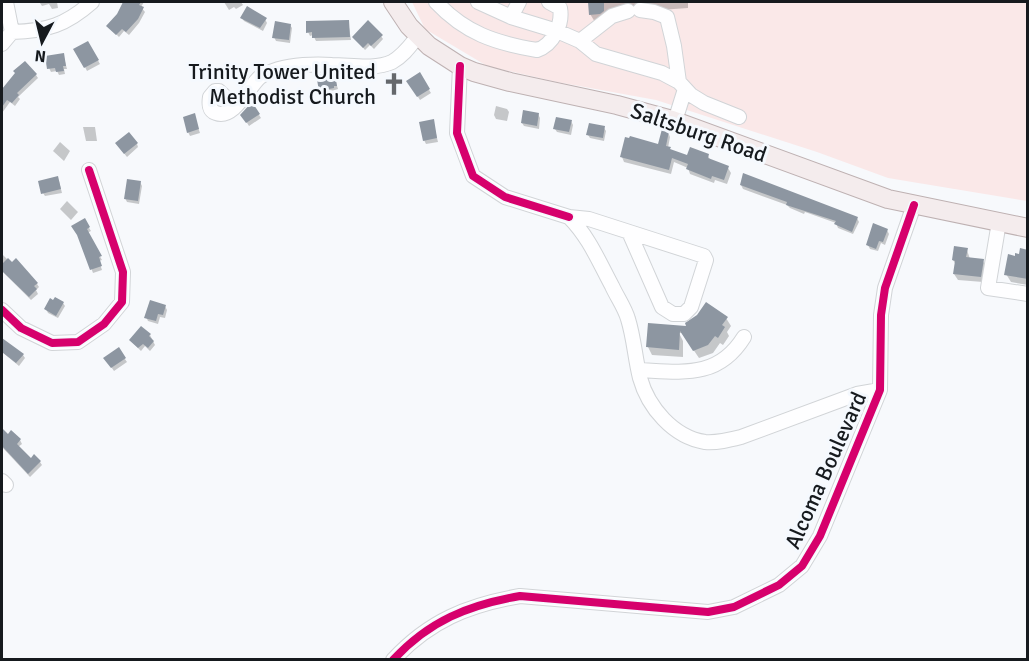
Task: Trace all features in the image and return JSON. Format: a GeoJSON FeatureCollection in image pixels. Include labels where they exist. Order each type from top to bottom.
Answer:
{"type":"FeatureCollection","features":[{"type":"Feature","properties":{"kind":"main road","name":"Saltsburg Road"},"geometry":{"type":"LineString","coordinates":[[393,2],[418,36],[460,66],[510,82],[617,105],[675,121],[856,189],[914,205],[1028,228]]}},
{"type":"Feature","properties":{"kind":"street"},"geometry":{"type":"LineString","coordinates":[[6,2],[12,32]]}},
{"type":"Feature","properties":{"kind":"street"},"geometry":{"type":"LineString","coordinates":[[2,44],[12,32],[35,31],[57,26],[77,16],[92,2]]}},
{"type":"Feature","properties":{"kind":"street"},"geometry":{"type":"LineString","coordinates":[[436,2],[465,27],[495,42],[537,50],[546,46],[556,31],[561,16],[560,8],[549,2]]}},
{"type":"Feature","properties":{"kind":"street"},"geometry":{"type":"LineString","coordinates":[[478,2],[511,17],[556,31],[580,42],[596,54],[662,73],[704,103],[739,117]]}},
{"type":"Feature","properties":{"kind":"street"},"geometry":{"type":"LineString","coordinates":[[511,17],[519,2]]}},
{"type":"Feature","properties":{"kind":"street"},"geometry":{"type":"LineString","coordinates":[[580,42],[612,16],[634,11],[667,17],[682,86],[675,121]]}},
{"type":"Feature","properties":{"kind":"street"},"geometry":{"type":"LineString","coordinates":[[236,106],[259,78],[270,72],[311,65],[381,65],[398,58],[418,36]]}},
{"type":"Feature","properties":{"kind":"street"},"geometry":{"type":"LineString","coordinates":[[460,66],[457,133],[473,176],[505,197],[569,217],[589,219],[629,232],[706,258],[691,307],[684,314],[673,314],[662,307],[629,232]]}},
{"type":"Feature","properties":{"kind":"street"},"geometry":{"type":"LineString","coordinates":[[2,310],[21,328],[52,343],[78,342],[104,324],[122,302],[123,272],[89,170]]}},
{"type":"Feature","properties":{"kind":"street","name":"Alcoma Boulevard"},"geometry":{"type":"LineString","coordinates":[[393,660],[409,643],[435,624],[497,600],[520,596],[708,612],[734,607],[778,585],[802,566],[820,536],[880,390],[881,315],[885,288],[914,205]]}},
{"type":"Feature","properties":{"kind":"street"},"geometry":{"type":"LineString","coordinates":[[569,217],[584,232],[628,318],[647,397],[658,413],[688,438],[706,442],[741,437],[857,394],[880,390]]}},
{"type":"Feature","properties":{"kind":"street"},"geometry":{"type":"LineString","coordinates":[[999,222],[988,288],[1028,294]]}},
{"type":"Feature","properties":{"kind":"street"},"geometry":{"type":"LineString","coordinates":[[639,370],[686,372],[708,368],[729,357],[744,338]]}},
{"type":"Feature","properties":{"kind":"shaded area"},"geometry":{"type":"Polygon","coordinates":[[[412,2],[1027,2],[1027,201],[888,178],[817,152],[656,100],[557,82],[487,66],[425,29],[412,2]]]}},
{"type":"Feature","properties":{"kind":"building"},"geometry":{"type":"Polygon","coordinates":[[[123,2],[141,2],[139,5],[144,7],[138,19],[126,32],[122,29],[116,35],[106,26],[117,14],[123,2]]]}},
{"type":"Feature","properties":{"kind":"building"},"geometry":{"type":"Polygon","coordinates":[[[588,2],[604,2],[604,11],[600,14],[589,15],[588,2]]]}},
{"type":"Feature","properties":{"kind":"building"},"geometry":{"type":"Polygon","coordinates":[[[247,6],[267,18],[260,28],[240,18],[247,6]]]}},
{"type":"Feature","properties":{"kind":"building"},"geometry":{"type":"Polygon","coordinates":[[[349,20],[350,37],[312,38],[312,32],[306,33],[306,21],[349,20]]]}},
{"type":"Feature","properties":{"kind":"building"},"geometry":{"type":"Polygon","coordinates":[[[368,20],[383,35],[371,46],[368,43],[363,48],[352,37],[368,20]]]}},
{"type":"Feature","properties":{"kind":"building"},"geometry":{"type":"Polygon","coordinates":[[[275,21],[291,24],[289,40],[272,38],[275,21]]]}},
{"type":"Feature","properties":{"kind":"building"},"geometry":{"type":"Polygon","coordinates":[[[88,41],[99,60],[84,68],[73,49],[88,41]]]}},
{"type":"Feature","properties":{"kind":"building"},"geometry":{"type":"Polygon","coordinates":[[[64,53],[66,66],[63,66],[64,71],[56,72],[55,68],[47,69],[45,56],[64,53]]]}},
{"type":"Feature","properties":{"kind":"building"},"geometry":{"type":"Polygon","coordinates":[[[25,61],[37,74],[17,93],[19,95],[12,103],[7,100],[2,107],[2,89],[15,73],[13,71],[25,61]]]}},
{"type":"Feature","properties":{"kind":"building"},"geometry":{"type":"Polygon","coordinates":[[[420,72],[430,89],[417,97],[406,81],[420,72]]]}},
{"type":"Feature","properties":{"kind":"building"},"geometry":{"type":"Polygon","coordinates":[[[316,74],[335,74],[337,86],[319,91],[316,74]]]}},
{"type":"Feature","properties":{"kind":"building"},"geometry":{"type":"Polygon","coordinates":[[[252,102],[260,114],[246,123],[240,115],[252,102]]]}},
{"type":"Feature","properties":{"kind":"building"},"geometry":{"type":"Polygon","coordinates":[[[523,110],[539,113],[537,126],[521,123],[523,110]]]}},
{"type":"Feature","properties":{"kind":"building"},"geometry":{"type":"Polygon","coordinates":[[[195,113],[199,129],[187,133],[183,117],[195,113]]]}},
{"type":"Feature","properties":{"kind":"building"},"geometry":{"type":"Polygon","coordinates":[[[556,117],[572,120],[569,132],[553,129],[556,117]]]}},
{"type":"Feature","properties":{"kind":"building"},"geometry":{"type":"Polygon","coordinates":[[[434,119],[437,138],[423,141],[419,122],[434,119]]]}},
{"type":"Feature","properties":{"kind":"building"},"geometry":{"type":"Polygon","coordinates":[[[589,123],[605,126],[603,138],[586,135],[589,123]]]}},
{"type":"Feature","properties":{"kind":"building"},"geometry":{"type":"Polygon","coordinates":[[[662,129],[669,131],[666,146],[671,147],[670,149],[687,155],[690,147],[709,154],[708,158],[729,166],[724,180],[712,176],[711,179],[686,169],[688,164],[672,158],[669,170],[620,157],[625,137],[630,136],[658,144],[662,129]]]}},
{"type":"Feature","properties":{"kind":"building"},"geometry":{"type":"Polygon","coordinates":[[[129,132],[138,143],[124,154],[115,143],[129,132]]]}},
{"type":"Feature","properties":{"kind":"building"},"geometry":{"type":"Polygon","coordinates":[[[743,173],[858,217],[852,232],[834,224],[836,221],[786,205],[787,202],[740,185],[743,173]]]}},
{"type":"Feature","properties":{"kind":"building"},"geometry":{"type":"Polygon","coordinates":[[[58,176],[61,189],[41,194],[38,181],[58,176]]]}},
{"type":"Feature","properties":{"kind":"building"},"geometry":{"type":"Polygon","coordinates":[[[127,179],[141,181],[138,201],[124,199],[127,179]]]}},
{"type":"Feature","properties":{"kind":"building"},"geometry":{"type":"Polygon","coordinates":[[[85,218],[90,227],[87,229],[102,256],[99,257],[102,266],[90,270],[77,235],[71,226],[85,218]]]}},
{"type":"Feature","properties":{"kind":"building"},"geometry":{"type":"Polygon","coordinates":[[[873,223],[888,229],[883,242],[879,241],[876,249],[866,245],[873,223]]]}},
{"type":"Feature","properties":{"kind":"building"},"geometry":{"type":"Polygon","coordinates":[[[954,246],[968,248],[966,257],[984,259],[981,277],[953,274],[954,246]]]}},
{"type":"Feature","properties":{"kind":"building"},"geometry":{"type":"Polygon","coordinates":[[[1020,248],[1028,250],[1028,279],[1004,275],[1008,254],[1015,256],[1015,253],[1019,254],[1020,248]]]}},
{"type":"Feature","properties":{"kind":"building"},"geometry":{"type":"Polygon","coordinates":[[[8,258],[12,262],[16,258],[38,283],[34,286],[37,289],[29,297],[2,271],[2,264],[8,258]]]}},
{"type":"Feature","properties":{"kind":"building"},"geometry":{"type":"Polygon","coordinates":[[[55,297],[64,302],[56,316],[44,309],[50,298],[53,300],[55,297]]]}},
{"type":"Feature","properties":{"kind":"building"},"geometry":{"type":"Polygon","coordinates":[[[150,300],[166,305],[163,315],[158,314],[156,321],[144,318],[150,300]]]}},
{"type":"Feature","properties":{"kind":"building"},"geometry":{"type":"Polygon","coordinates":[[[706,302],[728,317],[722,325],[725,327],[718,338],[715,336],[708,345],[693,351],[680,331],[679,350],[646,347],[648,323],[686,326],[685,323],[697,315],[706,302]]]}},
{"type":"Feature","properties":{"kind":"building"},"geometry":{"type":"Polygon","coordinates":[[[141,326],[151,334],[149,336],[154,341],[148,348],[143,344],[138,348],[129,340],[141,326]]]}},
{"type":"Feature","properties":{"kind":"building"},"geometry":{"type":"Polygon","coordinates":[[[2,338],[24,354],[16,363],[2,352],[2,338]]]}},
{"type":"Feature","properties":{"kind":"building"},"geometry":{"type":"Polygon","coordinates":[[[119,347],[126,358],[111,368],[103,358],[119,347]]]}},
{"type":"Feature","properties":{"kind":"building"},"geometry":{"type":"Polygon","coordinates":[[[2,428],[8,434],[11,430],[21,439],[17,444],[31,458],[34,454],[41,461],[28,474],[2,446],[2,428]]]}},
{"type":"Feature","properties":{"kind":"cycle path"},"geometry":{"type":"LineString","coordinates":[[460,66],[457,133],[473,176],[505,197],[569,217]]}},
{"type":"Feature","properties":{"kind":"cycle path"},"geometry":{"type":"LineString","coordinates":[[2,310],[21,328],[52,343],[78,342],[104,324],[122,302],[123,272],[89,170]]}},
{"type":"Feature","properties":{"kind":"cycle path"},"geometry":{"type":"LineString","coordinates":[[393,660],[435,625],[483,604],[520,596],[708,612],[734,607],[779,585],[802,566],[820,536],[880,390],[881,315],[885,288],[914,205]]}},
{"type":"Feature","properties":{"kind":"place","name":"Trinity Tower United Methodist Church"},"geometry":{"type":"Point","coordinates":[394,84]}}]}
